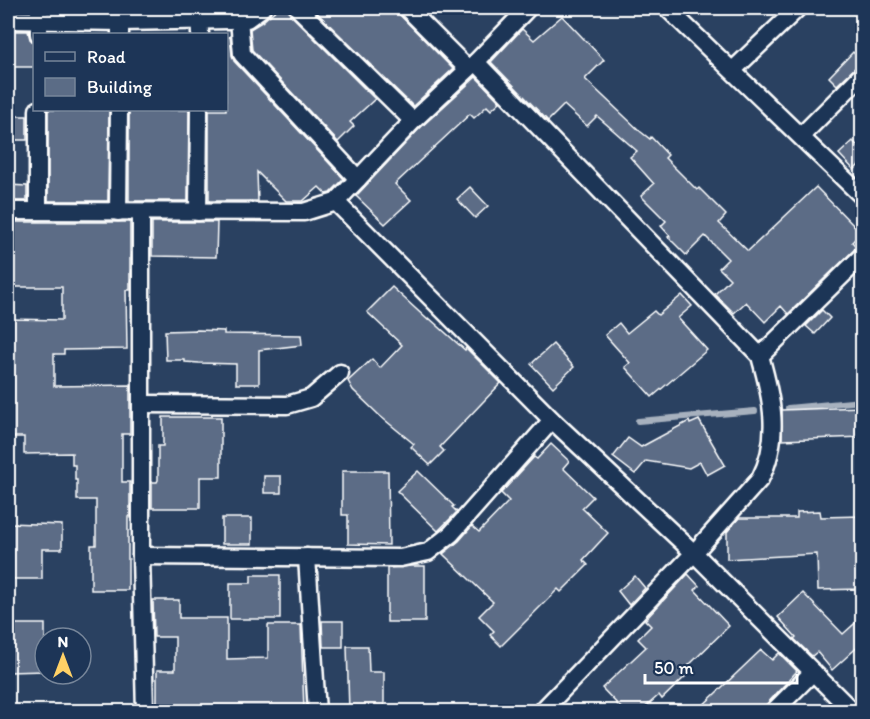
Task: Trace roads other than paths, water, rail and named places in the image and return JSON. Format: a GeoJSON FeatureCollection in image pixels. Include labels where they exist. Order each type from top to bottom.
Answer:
{"type":"FeatureCollection","features":[{"type":"Feature","properties":{"kind":"street"},"geometry":{"type":"LineString","coordinates":[[8,20],[200,21],[247,19],[262,8]]}},
{"type":"Feature","properties":{"kind":"street"},"geometry":{"type":"LineString","coordinates":[[298,8],[413,121]]}},
{"type":"Feature","properties":{"kind":"street"},"geometry":{"type":"LineString","coordinates":[[407,8],[472,65],[760,356],[770,389],[772,449],[768,465],[760,479],[694,553],[542,711]]}},
{"type":"Feature","properties":{"kind":"street"},"geometry":{"type":"LineString","coordinates":[[667,8],[862,196]]}},
{"type":"Feature","properties":{"kind":"street"},"geometry":{"type":"LineString","coordinates":[[733,70],[798,8]]}},
{"type":"Feature","properties":{"kind":"street"},"geometry":{"type":"LineString","coordinates":[[8,211],[304,212],[336,202],[413,121],[472,65],[522,9]]}},
{"type":"Feature","properties":{"kind":"street"},"geometry":{"type":"LineString","coordinates":[[239,19],[242,54],[358,179]]}},
{"type":"Feature","properties":{"kind":"street"},"geometry":{"type":"LineString","coordinates":[[801,136],[862,75]]}},
{"type":"Feature","properties":{"kind":"street"},"geometry":{"type":"LineString","coordinates":[[38,111],[38,211]]}},
{"type":"Feature","properties":{"kind":"street"},"geometry":{"type":"LineString","coordinates":[[118,212],[119,111]]}},
{"type":"Feature","properties":{"kind":"street"},"geometry":{"type":"LineString","coordinates":[[198,212],[199,111]]}},
{"type":"Feature","properties":{"kind":"street"},"geometry":{"type":"LineString","coordinates":[[336,202],[552,420],[694,553],[853,711]]}},
{"type":"Feature","properties":{"kind":"street"},"geometry":{"type":"LineString","coordinates":[[141,212],[141,556],[145,711]]}},
{"type":"Feature","properties":{"kind":"street"},"geometry":{"type":"LineString","coordinates":[[760,356],[862,256]]}},
{"type":"Feature","properties":{"kind":"street"},"geometry":{"type":"LineString","coordinates":[[141,404],[287,405],[310,398],[340,373]]}},
{"type":"Feature","properties":{"kind":"street"},"geometry":{"type":"LineString","coordinates":[[141,556],[400,558],[428,552],[452,534],[552,420]]}},
{"type":"Feature","properties":{"kind":"street"},"geometry":{"type":"LineString","coordinates":[[307,557],[317,711]]}},
{"type":"Feature","properties":{"kind":"street"},"geometry":{"type":"LineString","coordinates":[[773,711],[813,672]]}},
{"type":"Feature","properties":{"kind":"waterway"},"geometry":{"type":"LineString","coordinates":[[788,408],[862,401]]}},
{"type":"Feature","properties":{"kind":"waterway"},"geometry":{"type":"LineString","coordinates":[[638,421],[755,411]]}}]}
